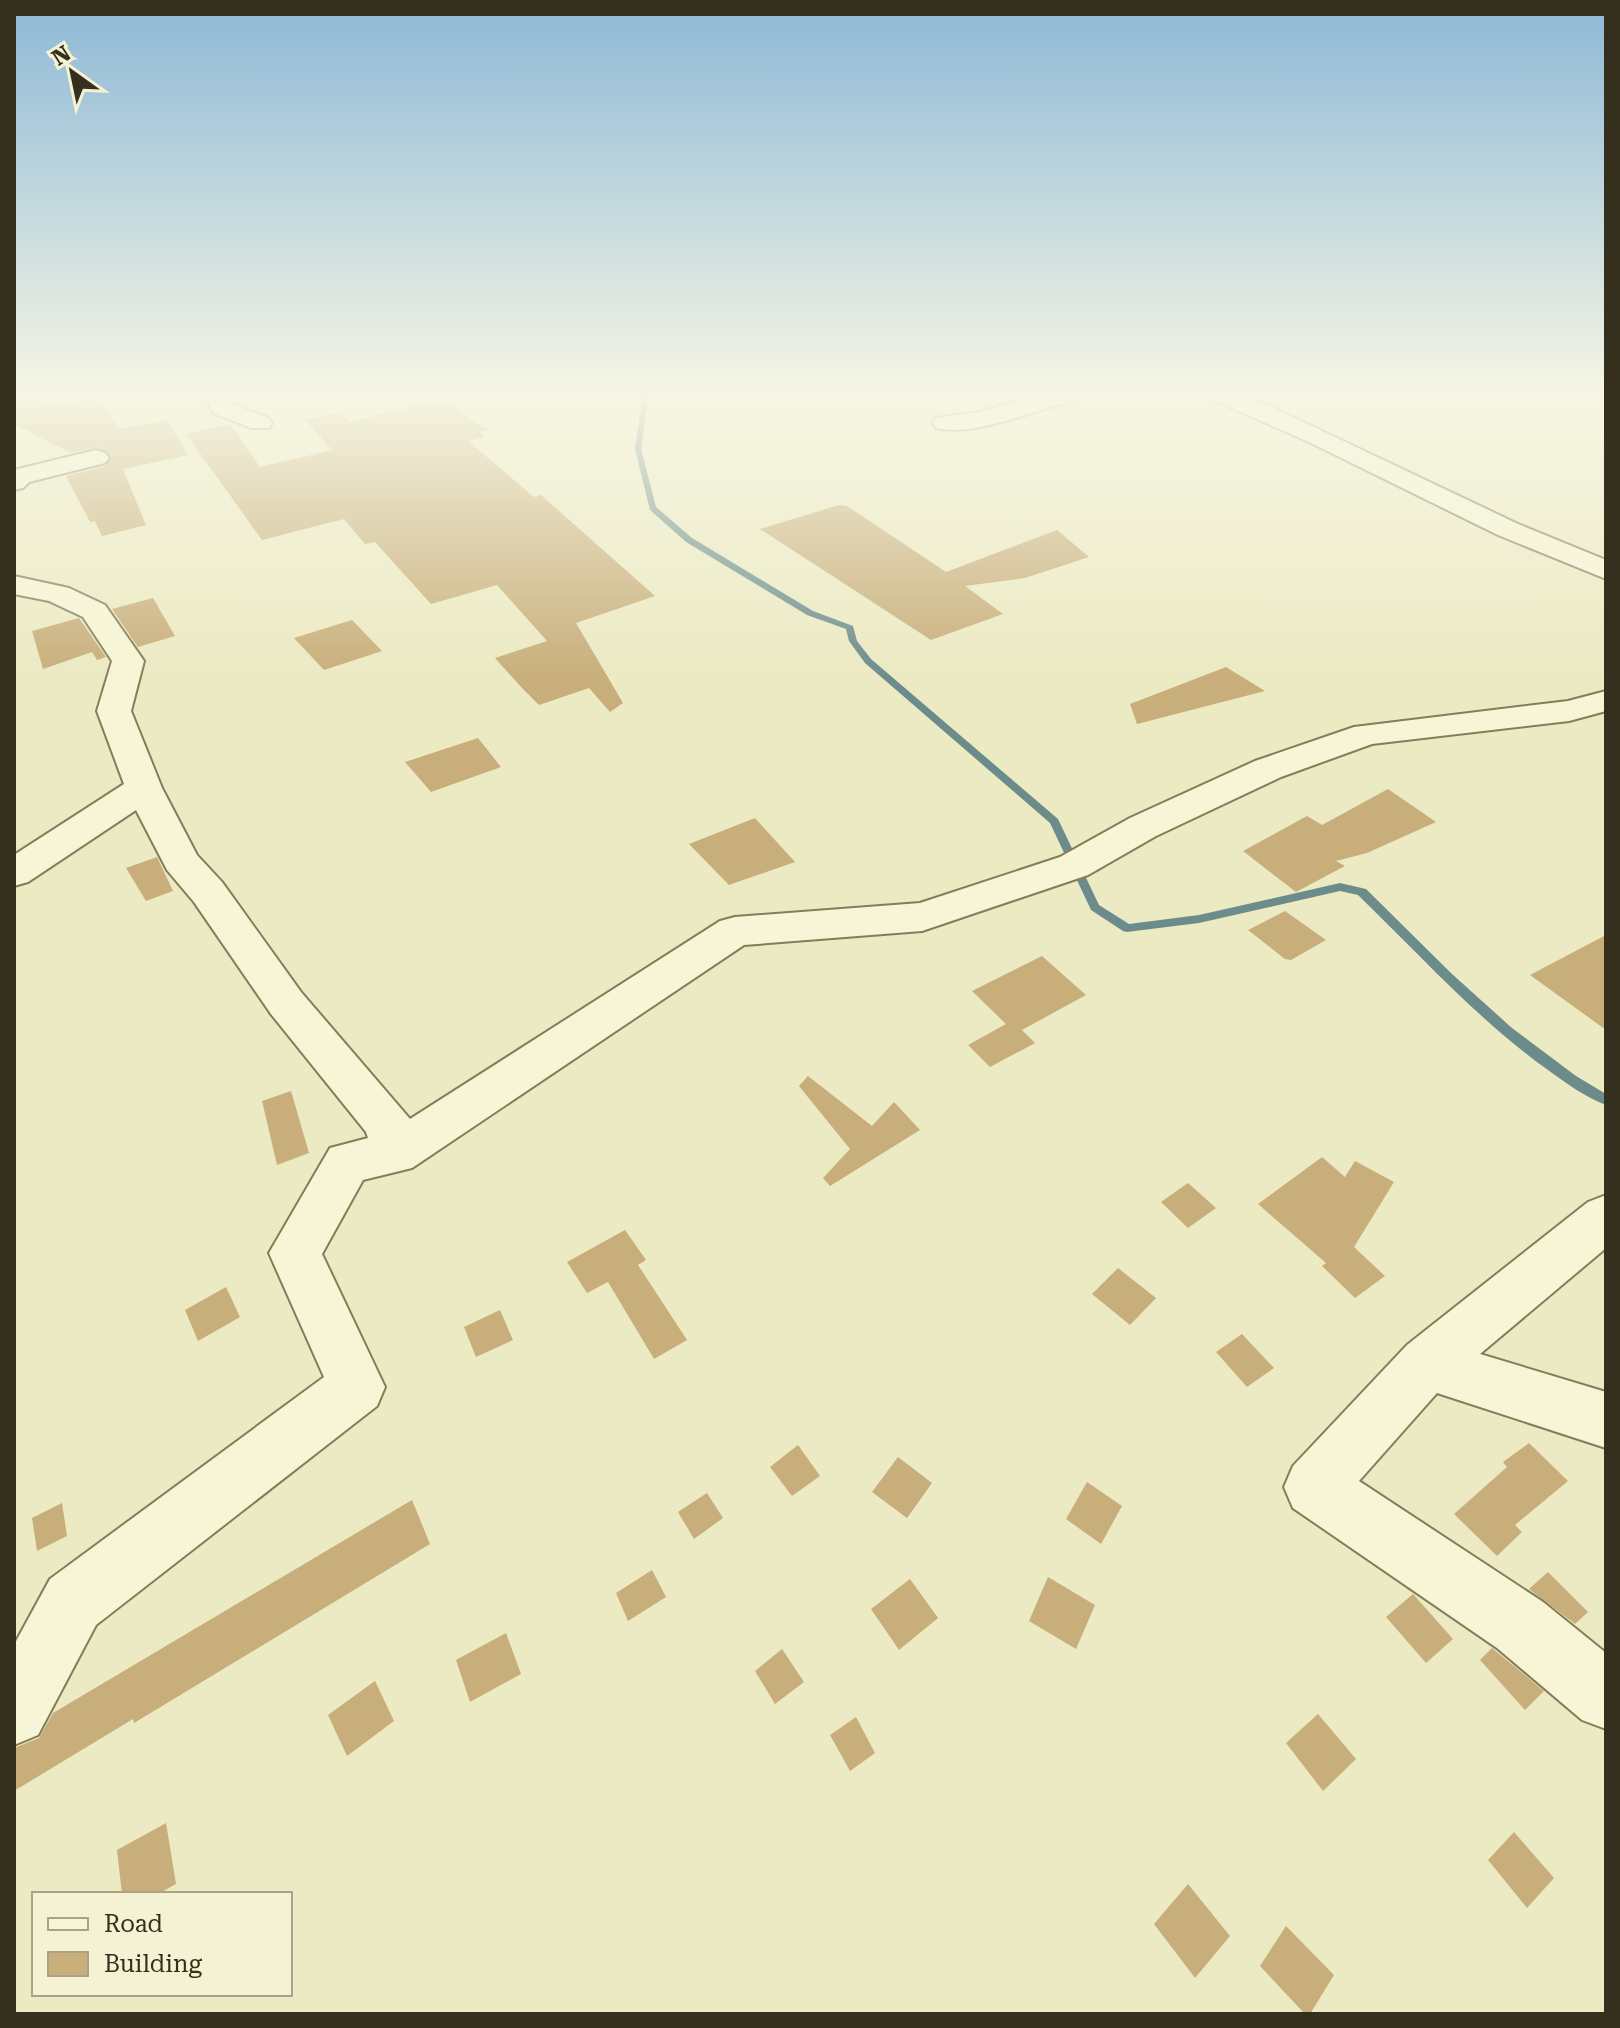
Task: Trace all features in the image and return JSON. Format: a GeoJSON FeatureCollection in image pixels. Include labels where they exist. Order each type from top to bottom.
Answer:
{"type":"FeatureCollection","features":[{"type":"Feature","properties":{"kind":"street"},"geometry":{"type":"LineString","coordinates":[[1423,490],[1606,570]]}},
{"type":"Feature","properties":{"kind":"street"},"geometry":{"type":"LineString","coordinates":[[14,585],[58,594],[94,611],[128,661],[114,711],[144,788],[181,861],[208,892],[286,1003],[389,1125],[395,1154]]}},
{"type":"Feature","properties":{"kind":"street"},"geometry":{"type":"LineString","coordinates":[[14,1711],[73,1602],[357,1387],[295,1253],[347,1162],[395,1154],[735,931],[922,917],[1074,866],[1143,827],[1268,769],[1366,734],[1569,711],[1606,701]]}},
{"type":"Feature","properties":{"kind":"street"},"geometry":{"type":"LineString","coordinates":[[14,873],[144,788]]}},
{"type":"Feature","properties":{"kind":"street"},"geometry":{"type":"LineString","coordinates":[[1606,1217],[1427,1364],[1314,1487],[1520,1625],[1606,1696]]}},
{"type":"Feature","properties":{"kind":"street"},"geometry":{"type":"LineString","coordinates":[[1427,1364],[1606,1420]]}},
{"type":"Feature","properties":{"kind":"building"},"geometry":{"type":"Polygon","coordinates":[[[73,490],[131,490],[146,525],[102,536],[95,521],[90,522],[73,490]]]}},
{"type":"Feature","properties":{"kind":"building"},"geometry":{"type":"Polygon","coordinates":[[[226,490],[525,490],[534,497],[541,495],[655,596],[576,623],[623,703],[610,712],[589,688],[539,705],[495,658],[547,641],[497,585],[431,604],[375,542],[365,544],[344,519],[262,540],[226,490]]]}},
{"type":"Feature","properties":{"kind":"building"},"geometry":{"type":"Polygon","coordinates":[[[839,505],[847,506],[946,572],[1057,530],[1089,557],[1025,578],[965,586],[1003,614],[931,640],[760,529],[839,505]]]}},
{"type":"Feature","properties":{"kind":"building"},"geometry":{"type":"Polygon","coordinates":[[[153,598],[175,636],[138,647],[112,609],[153,598]]]}},
{"type":"Feature","properties":{"kind":"building"},"geometry":{"type":"Polygon","coordinates":[[[79,618],[106,657],[97,660],[92,652],[43,669],[32,631],[79,618]]]}},
{"type":"Feature","properties":{"kind":"building"},"geometry":{"type":"Polygon","coordinates":[[[352,620],[382,651],[324,670],[294,638],[352,620]]]}},
{"type":"Feature","properties":{"kind":"building"},"geometry":{"type":"Polygon","coordinates":[[[1226,667],[1265,691],[1137,724],[1130,704],[1226,667]]]}},
{"type":"Feature","properties":{"kind":"building"},"geometry":{"type":"Polygon","coordinates":[[[478,738],[501,767],[431,792],[405,762],[478,738]]]}},
{"type":"Feature","properties":{"kind":"building"},"geometry":{"type":"Polygon","coordinates":[[[1388,789],[1436,822],[1367,853],[1336,861],[1345,866],[1296,892],[1243,851],[1307,816],[1322,825],[1388,789]]]}},
{"type":"Feature","properties":{"kind":"building"},"geometry":{"type":"Polygon","coordinates":[[[755,818],[795,862],[729,885],[689,844],[755,818]]]}},
{"type":"Feature","properties":{"kind":"building"},"geometry":{"type":"Polygon","coordinates":[[[157,857],[173,891],[146,901],[126,868],[157,857]]]}},
{"type":"Feature","properties":{"kind":"building"},"geometry":{"type":"Polygon","coordinates":[[[1285,911],[1326,940],[1291,960],[1285,959],[1248,930],[1285,911]]]}},
{"type":"Feature","properties":{"kind":"building"},"geometry":{"type":"Polygon","coordinates":[[[1606,935],[1606,1030],[1530,975],[1606,935]]]}},
{"type":"Feature","properties":{"kind":"building"},"geometry":{"type":"Polygon","coordinates":[[[1042,956],[1086,995],[1022,1030],[1035,1043],[990,1067],[968,1045],[1006,1024],[972,991],[1042,956]]]}},
{"type":"Feature","properties":{"kind":"building"},"geometry":{"type":"Polygon","coordinates":[[[808,1076],[872,1126],[894,1102],[920,1130],[830,1186],[823,1178],[850,1149],[799,1086],[808,1076]]]}},
{"type":"Feature","properties":{"kind":"building"},"geometry":{"type":"Polygon","coordinates":[[[291,1091],[309,1153],[277,1165],[262,1101],[291,1091]]]}},
{"type":"Feature","properties":{"kind":"building"},"geometry":{"type":"Polygon","coordinates":[[[1322,1157],[1345,1177],[1355,1161],[1394,1182],[1354,1247],[1385,1276],[1355,1298],[1322,1266],[1326,1263],[1258,1204],[1322,1157]]]}},
{"type":"Feature","properties":{"kind":"building"},"geometry":{"type":"Polygon","coordinates":[[[1188,1183],[1216,1208],[1188,1228],[1161,1202],[1188,1183]]]}},
{"type":"Feature","properties":{"kind":"building"},"geometry":{"type":"Polygon","coordinates":[[[625,1230],[646,1260],[638,1265],[687,1340],[654,1359],[608,1282],[587,1293],[567,1262],[625,1230]]]}},
{"type":"Feature","properties":{"kind":"building"},"geometry":{"type":"Polygon","coordinates":[[[1118,1268],[1156,1298],[1130,1325],[1092,1294],[1118,1268]]]}},
{"type":"Feature","properties":{"kind":"building"},"geometry":{"type":"Polygon","coordinates":[[[226,1287],[240,1317],[198,1341],[185,1310],[226,1287]]]}},
{"type":"Feature","properties":{"kind":"building"},"geometry":{"type":"Polygon","coordinates":[[[500,1310],[513,1340],[476,1357],[464,1327],[500,1310]]]}},
{"type":"Feature","properties":{"kind":"building"},"geometry":{"type":"Polygon","coordinates":[[[1242,1334],[1274,1368],[1247,1387],[1216,1352],[1242,1334]]]}},
{"type":"Feature","properties":{"kind":"building"},"geometry":{"type":"Polygon","coordinates":[[[1529,1443],[1568,1481],[1515,1525],[1522,1532],[1497,1556],[1454,1514],[1507,1467],[1503,1462],[1529,1443]]]}},
{"type":"Feature","properties":{"kind":"building"},"geometry":{"type":"Polygon","coordinates":[[[798,1445],[820,1476],[792,1496],[770,1467],[798,1445]]]}},
{"type":"Feature","properties":{"kind":"building"},"geometry":{"type":"Polygon","coordinates":[[[898,1457],[932,1483],[907,1518],[872,1492],[898,1457]]]}},
{"type":"Feature","properties":{"kind":"building"},"geometry":{"type":"Polygon","coordinates":[[[1087,1482],[1122,1506],[1101,1544],[1066,1519],[1087,1482]]]}},
{"type":"Feature","properties":{"kind":"building"},"geometry":{"type":"Polygon","coordinates":[[[707,1493],[723,1518],[694,1539],[678,1512],[707,1493]]]}},
{"type":"Feature","properties":{"kind":"building"},"geometry":{"type":"Polygon","coordinates":[[[412,1500],[430,1544],[134,1723],[133,1719],[14,1791],[14,1748],[39,1738],[53,1713],[412,1500]]]}},
{"type":"Feature","properties":{"kind":"building"},"geometry":{"type":"Polygon","coordinates":[[[62,1503],[67,1536],[37,1551],[32,1518],[62,1503]]]}},
{"type":"Feature","properties":{"kind":"building"},"geometry":{"type":"Polygon","coordinates":[[[652,1570],[666,1597],[628,1621],[616,1593],[652,1570]]]}},
{"type":"Feature","properties":{"kind":"building"},"geometry":{"type":"Polygon","coordinates":[[[1548,1572],[1588,1612],[1575,1624],[1529,1589],[1548,1572]]]}},
{"type":"Feature","properties":{"kind":"building"},"geometry":{"type":"Polygon","coordinates":[[[1048,1577],[1095,1605],[1076,1649],[1029,1621],[1048,1577]]]}},
{"type":"Feature","properties":{"kind":"building"},"geometry":{"type":"Polygon","coordinates":[[[910,1579],[938,1618],[899,1650],[871,1609],[910,1579]]]}},
{"type":"Feature","properties":{"kind":"building"},"geometry":{"type":"Polygon","coordinates":[[[1413,1594],[1453,1639],[1426,1663],[1386,1617],[1413,1594]]]}},
{"type":"Feature","properties":{"kind":"building"},"geometry":{"type":"Polygon","coordinates":[[[506,1633],[521,1674],[470,1702],[456,1660],[506,1633]]]}},
{"type":"Feature","properties":{"kind":"building"},"geometry":{"type":"Polygon","coordinates":[[[1492,1648],[1544,1691],[1525,1710],[1480,1660],[1492,1648]]]}},
{"type":"Feature","properties":{"kind":"building"},"geometry":{"type":"Polygon","coordinates":[[[782,1649],[804,1682],[775,1704],[755,1671],[782,1649]]]}},
{"type":"Feature","properties":{"kind":"building"},"geometry":{"type":"Polygon","coordinates":[[[375,1681],[394,1721],[347,1756],[328,1715],[375,1681]]]}},
{"type":"Feature","properties":{"kind":"building"},"geometry":{"type":"Polygon","coordinates":[[[1318,1714],[1356,1759],[1323,1791],[1286,1743],[1318,1714]]]}},
{"type":"Feature","properties":{"kind":"building"},"geometry":{"type":"Polygon","coordinates":[[[856,1717],[875,1753],[850,1771],[830,1735],[856,1717]]]}},
{"type":"Feature","properties":{"kind":"building"},"geometry":{"type":"Polygon","coordinates":[[[166,1823],[176,1884],[162,1892],[122,1892],[117,1850],[166,1823]]]}},
{"type":"Feature","properties":{"kind":"building"},"geometry":{"type":"Polygon","coordinates":[[[1514,1832],[1554,1878],[1527,1908],[1488,1860],[1514,1832]]]}},
{"type":"Feature","properties":{"kind":"building"},"geometry":{"type":"Polygon","coordinates":[[[1188,1884],[1230,1936],[1195,1978],[1154,1924],[1188,1884]]]}},
{"type":"Feature","properties":{"kind":"building"},"geometry":{"type":"Polygon","coordinates":[[[1286,1926],[1334,1975],[1310,2014],[1305,2014],[1260,1966],[1286,1926]]]}},
{"type":"Feature","properties":{"kind":"waterway"},"geometry":{"type":"LineString","coordinates":[[648,490],[653,508],[689,540],[810,613],[850,628],[853,641],[868,661],[1054,821],[1095,907],[1127,928],[1199,919],[1340,887],[1362,892],[1508,1032],[1572,1080],[1606,1100]]}}]}
